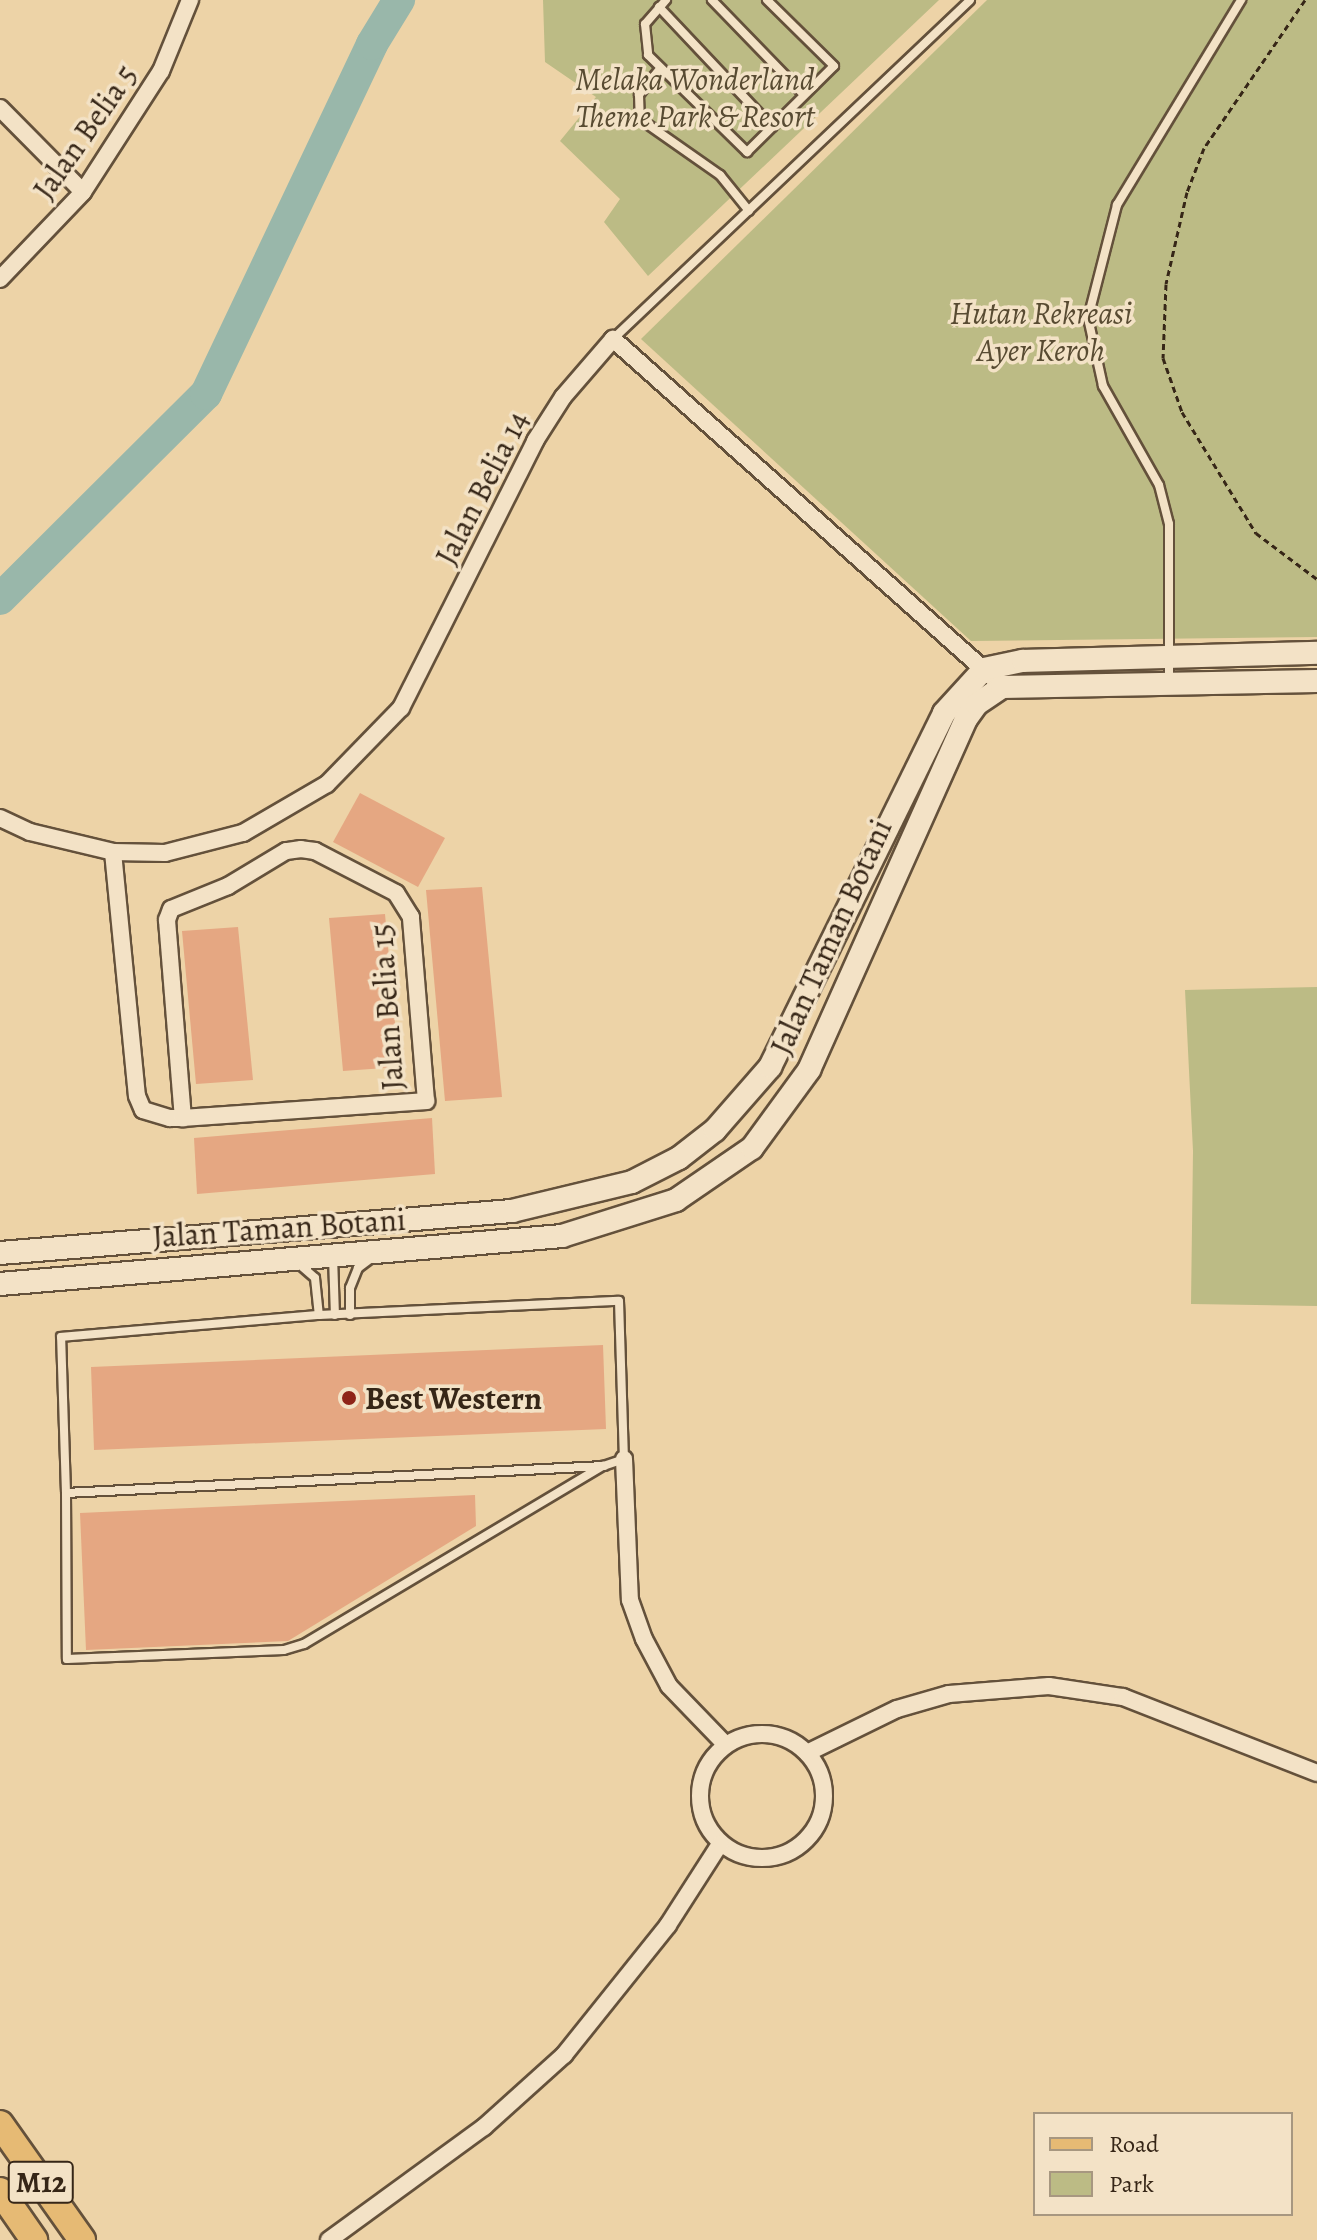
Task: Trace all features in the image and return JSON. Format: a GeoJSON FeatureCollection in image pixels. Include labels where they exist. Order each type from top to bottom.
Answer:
{"type":"FeatureCollection","features":[{"type":"Feature","properties":{"kind":"main road","name":"M12"},"geometry":{"type":"LineString","coordinates":[[0,2124],[82,2240]]}},
{"type":"Feature","properties":{"kind":"main road","name":"M12"},"geometry":{"type":"LineString","coordinates":[[0,2191],[34,2240]]}},
{"type":"Feature","properties":{"kind":"street","name":"Jalan Belia 5"},"geometry":{"type":"LineString","coordinates":[[0,279],[83,192],[161,71],[190,0]]}},
{"type":"Feature","properties":{"kind":"street"},"geometry":{"type":"LineString","coordinates":[[0,108],[83,192]]}},
{"type":"Feature","properties":{"kind":"street"},"geometry":{"type":"LineString","coordinates":[[613,339],[1002,687],[1317,681]]}},
{"type":"Feature","properties":{"kind":"street","name":"Jalan Belia 14"},"geometry":{"type":"LineString","coordinates":[[0,818],[30,832],[113,852],[165,853],[243,833],[299,803],[354,761],[401,708],[418,679],[535,441],[563,397],[613,339]]}},
{"type":"Feature","properties":{"kind":"street"},"geometry":{"type":"LineString","coordinates":[[984,669],[1023,661],[1317,653]]}},
{"type":"Feature","properties":{"kind":"street","name":"Jalan Taman Botani"},"geometry":{"type":"LineString","coordinates":[[0,1253],[282,1232],[549,1206],[632,1182],[698,1145],[735,1112],[770,1067],[944,713],[984,669]]}},
{"type":"Feature","properties":{"kind":"street","name":"Jalan Taman Botani"},"geometry":{"type":"LineString","coordinates":[[0,1284],[285,1257],[377,1253],[562,1236],[619,1222],[676,1200],[752,1148],[809,1070],[966,719],[1002,687]]}},
{"type":"Feature","properties":{"kind":"street","name":"Jalan Belia 15"},"geometry":{"type":"LineString","coordinates":[[113,852],[137,1096],[143,1110],[183,1118],[426,1101],[411,917],[404,901],[315,851],[301,849],[286,851],[228,886],[171,909],[167,920],[183,1118]]}},
{"type":"Feature","properties":{"kind":"street"},"geometry":{"type":"LineString","coordinates":[[282,1232],[312,1240],[333,1256]]}},
{"type":"Feature","properties":{"kind":"street"},"geometry":{"type":"LineString","coordinates":[[624,1459],[630,1600],[639,1626],[669,1686],[726,1745]]}},
{"type":"Feature","properties":{"kind":"street"},"geometry":{"type":"LineString","coordinates":[[807,1753],[897,1709],[949,1694],[1049,1686],[1123,1697],[1317,1773]]}},
{"type":"Feature","properties":{"kind":"street"},"geometry":{"type":"LineString","coordinates":[[760,1734],[785,1739],[807,1753],[824,1787],[819,1824],[808,1840],[774,1858],[746,1856],[720,1844],[708,1829],[699,1793],[713,1758],[726,1745],[760,1734]]}},
{"type":"Feature","properties":{"kind":"street"},"geometry":{"type":"LineString","coordinates":[[329,2240],[484,2127],[564,2055],[668,1925],[720,1844]]}},
{"type":"Feature","properties":{"kind":"lane"},"geometry":{"type":"LineString","coordinates":[[712,0],[804,95]]}},
{"type":"Feature","properties":{"kind":"lane"},"geometry":{"type":"LineString","coordinates":[[767,0],[834,66],[747,152],[659,70],[648,55],[644,32],[662,4],[772,127]]}},
{"type":"Feature","properties":{"kind":"lane","name":"Jalan Belia 14"},"geometry":{"type":"LineString","coordinates":[[613,339],[970,0]]}},
{"type":"Feature","properties":{"kind":"lane"},"geometry":{"type":"LineString","coordinates":[[1169,682],[1169,524],[1159,485],[1103,386],[1088,318],[1117,205],[1241,0]]}},
{"type":"Feature","properties":{"kind":"lane"},"geometry":{"type":"LineString","coordinates":[[659,70],[639,95],[640,119],[720,175],[749,211]]}},
{"type":"Feature","properties":{"kind":"lane"},"geometry":{"type":"LineString","coordinates":[[350,1315],[355,1275],[377,1253]]}},
{"type":"Feature","properties":{"kind":"lane"},"geometry":{"type":"LineString","coordinates":[[333,1256],[335,1315]]}},
{"type":"Feature","properties":{"kind":"lane"},"geometry":{"type":"LineString","coordinates":[[285,1257],[315,1278],[319,1315]]}},
{"type":"Feature","properties":{"kind":"lane"},"geometry":{"type":"LineString","coordinates":[[619,1301],[624,1459],[604,1466],[331,1629],[284,1650],[67,1659],[61,1337],[350,1315],[619,1301]]}},
{"type":"Feature","properties":{"kind":"lane"},"geometry":{"type":"LineString","coordinates":[[66,1493],[604,1466]]}},
{"type":"Feature","properties":{"kind":"path"},"geometry":{"type":"LineString","coordinates":[[1305,0],[1204,148],[1187,192],[1166,284],[1163,358],[1182,412],[1256,533],[1317,579]]}},
{"type":"Feature","properties":{"kind":"green space","name":"Melaka Wonderland Theme Park & Resort"},"geometry":{"type":"Polygon","coordinates":[[[543,0],[939,0],[648,276],[604,222],[620,199],[560,141],[596,97],[545,62],[543,0]]]}},
{"type":"Feature","properties":{"kind":"green space","name":"Hutan Rekreasi Ayer Keroh"},"geometry":{"type":"Polygon","coordinates":[[[987,0],[1317,0],[1317,637],[971,641],[641,339],[987,0]]]}},
{"type":"Feature","properties":{"kind":"green space"},"geometry":{"type":"Polygon","coordinates":[[[1317,987],[1317,1306],[1191,1304],[1193,1151],[1185,990],[1317,987]]]}},
{"type":"Feature","properties":{"kind":"building"},"geometry":{"type":"Polygon","coordinates":[[[360,793],[445,838],[418,887],[333,842],[360,793]]]}},
{"type":"Feature","properties":{"kind":"building"},"geometry":{"type":"Polygon","coordinates":[[[482,887],[502,1097],[445,1101],[426,890],[482,887]]]}},
{"type":"Feature","properties":{"kind":"building"},"geometry":{"type":"Polygon","coordinates":[[[385,914],[399,1067],[343,1071],[329,918],[385,914]]]}},
{"type":"Feature","properties":{"kind":"building"},"geometry":{"type":"Polygon","coordinates":[[[238,927],[253,1080],[196,1084],[182,931],[238,927]]]}},
{"type":"Feature","properties":{"kind":"building"},"geometry":{"type":"Polygon","coordinates":[[[432,1118],[435,1174],[197,1194],[194,1138],[432,1118]]]}},
{"type":"Feature","properties":{"kind":"building","name":"Best Western"},"geometry":{"type":"Polygon","coordinates":[[[603,1345],[606,1429],[94,1450],[91,1367],[603,1345]]]}},
{"type":"Feature","properties":{"kind":"building"},"geometry":{"type":"Polygon","coordinates":[[[475,1495],[476,1526],[288,1641],[86,1650],[80,1513],[475,1495]]]}},
{"type":"Feature","properties":{"kind":"waterway"},"geometry":{"type":"LineString","coordinates":[[0,599],[206,394],[372,44],[399,0]]}},
{"type":"Feature","properties":{"kind":"place","name":"Best Western"},"geometry":{"type":"Point","coordinates":[349,1398]}}]}
